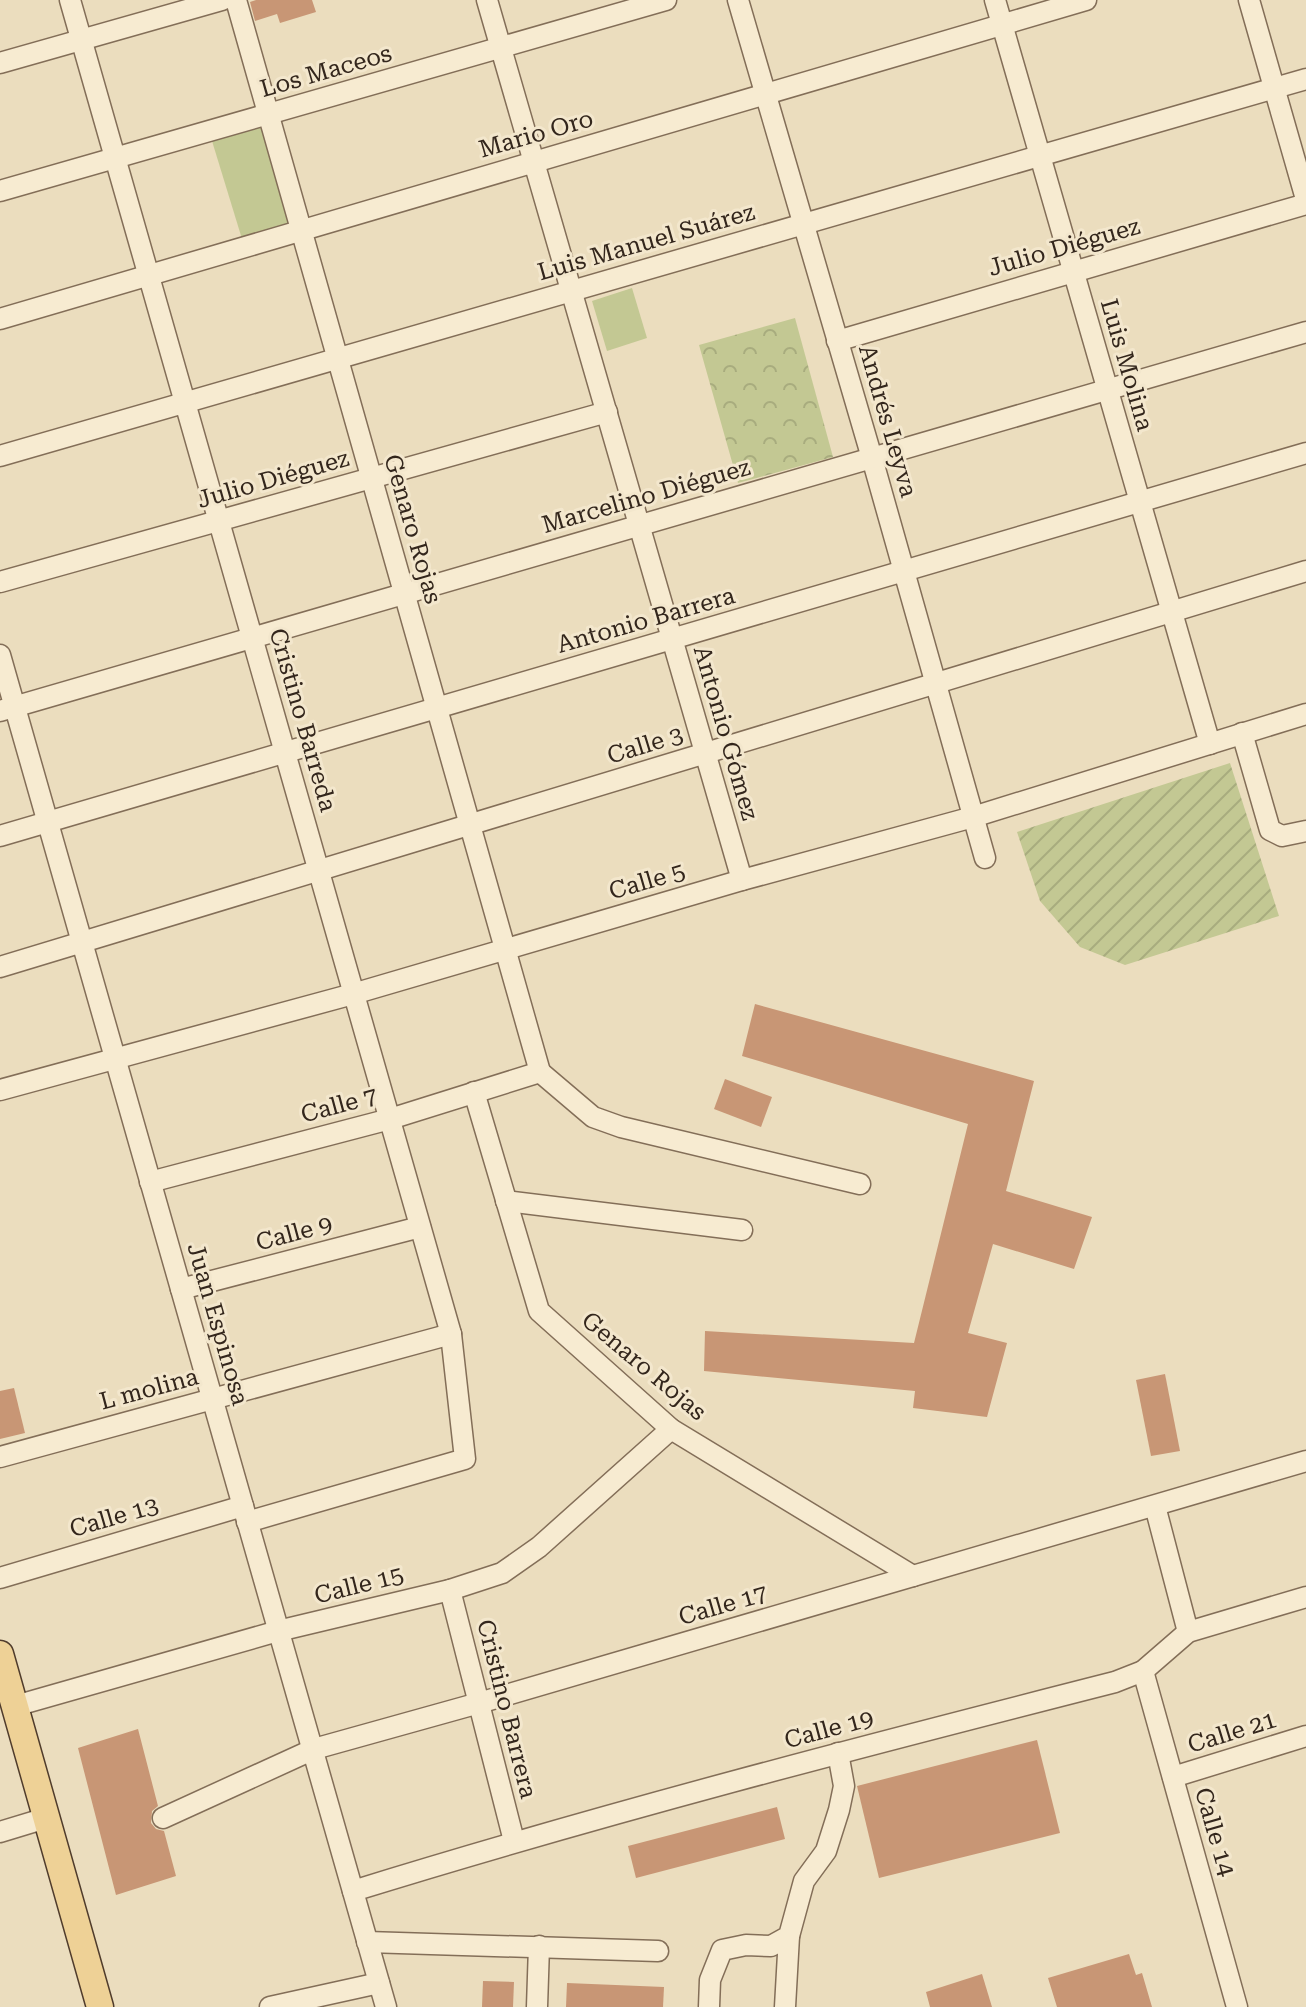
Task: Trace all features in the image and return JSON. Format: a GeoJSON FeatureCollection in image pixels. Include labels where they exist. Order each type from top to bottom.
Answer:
{"type":"FeatureCollection","features":[{"type":"Feature","properties":{"kind":"main road"},"geometry":{"type":"LineString","coordinates":[[0,1654],[100,2007]]}},
{"type":"Feature","properties":{"kind":"street","name":"Cristino Barreda"},"geometry":{"type":"LineString","coordinates":[[70,0],[451,1334],[465,1459]]}},
{"type":"Feature","properties":{"kind":"street"},"geometry":{"type":"LineString","coordinates":[[0,63],[222,0]]}},
{"type":"Feature","properties":{"kind":"street","name":"Genaro Rojas"},"geometry":{"type":"LineString","coordinates":[[236,0],[540,1072]]}},
{"type":"Feature","properties":{"kind":"street","name":"Antonio Gómez"},"geometry":{"type":"LineString","coordinates":[[487,0],[742,880]]}},
{"type":"Feature","properties":{"kind":"street","name":"Los Maceos"},"geometry":{"type":"LineString","coordinates":[[0,191],[501,47],[615,7],[666,0]]}},
{"type":"Feature","properties":{"kind":"street","name":"Andrés Leyva"},"geometry":{"type":"LineString","coordinates":[[738,0],[985,858]]}},
{"type":"Feature","properties":{"kind":"street","name":"Luis Molina"},"geometry":{"type":"LineString","coordinates":[[995,0],[1210,744]]}},
{"type":"Feature","properties":{"kind":"street","name":"Mario Oro"},"geometry":{"type":"LineString","coordinates":[[0,319],[1086,0]]}},
{"type":"Feature","properties":{"kind":"street"},"geometry":{"type":"LineString","coordinates":[[1249,0],[1306,201]]}},
{"type":"Feature","properties":{"kind":"street","name":"Luis Manuel Suárez"},"geometry":{"type":"LineString","coordinates":[[0,456],[1306,79]]}},
{"type":"Feature","properties":{"kind":"street","name":"Julio Diéguez"},"geometry":{"type":"LineString","coordinates":[[837,341],[1306,201]]}},
{"type":"Feature","properties":{"kind":"street","name":"Marcelino Diéguez"},"geometry":{"type":"LineString","coordinates":[[7,709],[1306,332]]}},
{"type":"Feature","properties":{"kind":"street","name":"Julio Diéguez"},"geometry":{"type":"LineString","coordinates":[[0,582],[607,412]]}},
{"type":"Feature","properties":{"kind":"street","name":"Antonio Barrera"},"geometry":{"type":"LineString","coordinates":[[0,836],[1306,453]]}},
{"type":"Feature","properties":{"kind":"street","name":"Calle 3"},"geometry":{"type":"LineString","coordinates":[[0,967],[1306,571]]}},
{"type":"Feature","properties":{"kind":"street","name":"Juan Espinosa"},"geometry":{"type":"LineString","coordinates":[[0,655],[7,709],[48,822],[386,2007]]}},
{"type":"Feature","properties":{"kind":"street","name":"Calle 5"},"geometry":{"type":"LineString","coordinates":[[0,1090],[353,994],[742,880],[973,817],[1306,714]]}},
{"type":"Feature","properties":{"kind":"street"},"geometry":{"type":"LineString","coordinates":[[1242,733],[1270,830],[1282,836],[1306,831]]}},
{"type":"Feature","properties":{"kind":"street"},"geometry":{"type":"LineString","coordinates":[[540,1072],[593,1117],[621,1127],[860,1184]]}},
{"type":"Feature","properties":{"kind":"street","name":"Calle 7"},"geometry":{"type":"LineString","coordinates":[[150,1182],[390,1119],[540,1072]]}},
{"type":"Feature","properties":{"kind":"street","name":"Genaro Rojas"},"geometry":{"type":"LineString","coordinates":[[474,1092],[539,1311],[671,1429],[913,1576]]}},
{"type":"Feature","properties":{"kind":"street"},"geometry":{"type":"LineString","coordinates":[[506,1201],[742,1230]]}},
{"type":"Feature","properties":{"kind":"street","name":"Calle 9"},"geometry":{"type":"LineString","coordinates":[[181,1289],[420,1227]]}},
{"type":"Feature","properties":{"kind":"street","name":"L molina"},"geometry":{"type":"LineString","coordinates":[[0,1457],[451,1334]]}},
{"type":"Feature","properties":{"kind":"street","name":"Calle 15"},"geometry":{"type":"LineString","coordinates":[[15,1706],[278,1631],[450,1590],[502,1573],[539,1547],[671,1429]]}},
{"type":"Feature","properties":{"kind":"street","name":"Calle 13"},"geometry":{"type":"LineString","coordinates":[[0,1578],[465,1459]]}},
{"type":"Feature","properties":{"kind":"street","name":"Calle 17"},"geometry":{"type":"LineString","coordinates":[[163,1818],[314,1749],[1306,1461]]}},
{"type":"Feature","properties":{"kind":"street"},"geometry":{"type":"LineString","coordinates":[[1155,1506],[1188,1632]]}},
{"type":"Feature","properties":{"kind":"street","name":"Cristino Barrera"},"geometry":{"type":"LineString","coordinates":[[450,1590],[514,1841]]}},
{"type":"Feature","properties":{"kind":"street","name":"Calle 19"},"geometry":{"type":"LineString","coordinates":[[353,1891],[514,1841],[1115,1682],[1143,1671],[1188,1632],[1306,1597]]}},
{"type":"Feature","properties":{"kind":"street","name":"Calle 14"},"geometry":{"type":"LineString","coordinates":[[1143,1671],[1237,2007]]}},
{"type":"Feature","properties":{"kind":"street","name":"Calle 21"},"geometry":{"type":"LineString","coordinates":[[1173,1777],[1306,1736]]}},
{"type":"Feature","properties":{"kind":"street"},"geometry":{"type":"LineString","coordinates":[[785,2007],[789,1936],[804,1881],[826,1851],[839,1810],[844,1786],[838,1753]]}},
{"type":"Feature","properties":{"kind":"street"},"geometry":{"type":"LineString","coordinates":[[0,1832],[46,1818]]}},
{"type":"Feature","properties":{"kind":"street"},"geometry":{"type":"LineString","coordinates":[[709,2007],[710,1980],[722,1950],[746,1945],[771,1946],[789,1936]]}},
{"type":"Feature","properties":{"kind":"street"},"geometry":{"type":"LineString","coordinates":[[367,1942],[658,1951]]}},
{"type":"Feature","properties":{"kind":"street"},"geometry":{"type":"LineString","coordinates":[[537,2007],[539,1946]]}},
{"type":"Feature","properties":{"kind":"street"},"geometry":{"type":"LineString","coordinates":[[270,2007],[379,1983]]}},
{"type":"Feature","properties":{"kind":"green space"},"geometry":{"type":"Polygon","coordinates":[[[261,126],[290,224],[242,239],[212,141],[261,126]]]}},
{"type":"Feature","properties":{"kind":"green space"},"geometry":{"type":"Polygon","coordinates":[[[632,288],[647,338],[607,351],[592,301],[632,288]]]}},
{"type":"Feature","properties":{"kind":"green space"},"geometry":{"type":"Polygon","coordinates":[[[795,318],[833,457],[738,483],[699,345],[795,318]]]}},
{"type":"Feature","properties":{"kind":"green space"},"geometry":{"type":"Polygon","coordinates":[[[1230,763],[1279,916],[1125,965],[1080,947],[1040,901],[1017,832],[1230,763]]]}},
{"type":"Feature","properties":{"kind":"building"},"geometry":{"type":"Polygon","coordinates":[[[312,0],[316,12],[280,23],[277,14],[255,21],[250,2],[312,0]]]}},
{"type":"Feature","properties":{"kind":"building"},"geometry":{"type":"Polygon","coordinates":[[[755,1004],[1034,1081],[1006,1191],[1092,1217],[1074,1269],[993,1244],[968,1333],[1007,1343],[987,1417],[913,1408],[915,1391],[704,1371],[705,1331],[914,1343],[968,1124],[742,1056],[755,1004]]]}},
{"type":"Feature","properties":{"kind":"building"},"geometry":{"type":"Polygon","coordinates":[[[725,1079],[772,1097],[761,1127],[714,1109],[725,1079]]]}},
{"type":"Feature","properties":{"kind":"building"},"geometry":{"type":"Polygon","coordinates":[[[1165,1374],[1180,1451],[1151,1456],[1136,1380],[1165,1374]]]}},
{"type":"Feature","properties":{"kind":"building"},"geometry":{"type":"Polygon","coordinates":[[[14,1388],[25,1433],[0,1439],[0,1391],[14,1388]]]}},
{"type":"Feature","properties":{"kind":"building"},"geometry":{"type":"Polygon","coordinates":[[[138,1729],[158,1806],[152,1811],[151,1823],[156,1829],[164,1831],[176,1876],[116,1895],[78,1748],[138,1729]]]}},
{"type":"Feature","properties":{"kind":"building"},"geometry":{"type":"Polygon","coordinates":[[[1037,1740],[1060,1833],[879,1878],[857,1786],[1037,1740]]]}},
{"type":"Feature","properties":{"kind":"building"},"geometry":{"type":"Polygon","coordinates":[[[777,1807],[785,1839],[636,1878],[628,1846],[777,1807]]]}},
{"type":"Feature","properties":{"kind":"building"},"geometry":{"type":"Polygon","coordinates":[[[1129,1954],[1136,1975],[1142,1973],[1152,2007],[1057,2007],[1048,1978],[1129,1954]]]}},
{"type":"Feature","properties":{"kind":"building"},"geometry":{"type":"Polygon","coordinates":[[[982,1974],[992,2007],[930,2007],[926,1992],[982,1974]]]}},
{"type":"Feature","properties":{"kind":"building"},"geometry":{"type":"Polygon","coordinates":[[[483,1981],[514,1982],[513,2007],[482,2007],[483,1981]]]}},
{"type":"Feature","properties":{"kind":"building"},"geometry":{"type":"Polygon","coordinates":[[[567,1983],[664,1987],[663,2007],[566,2007],[567,1983]]]}}]}
